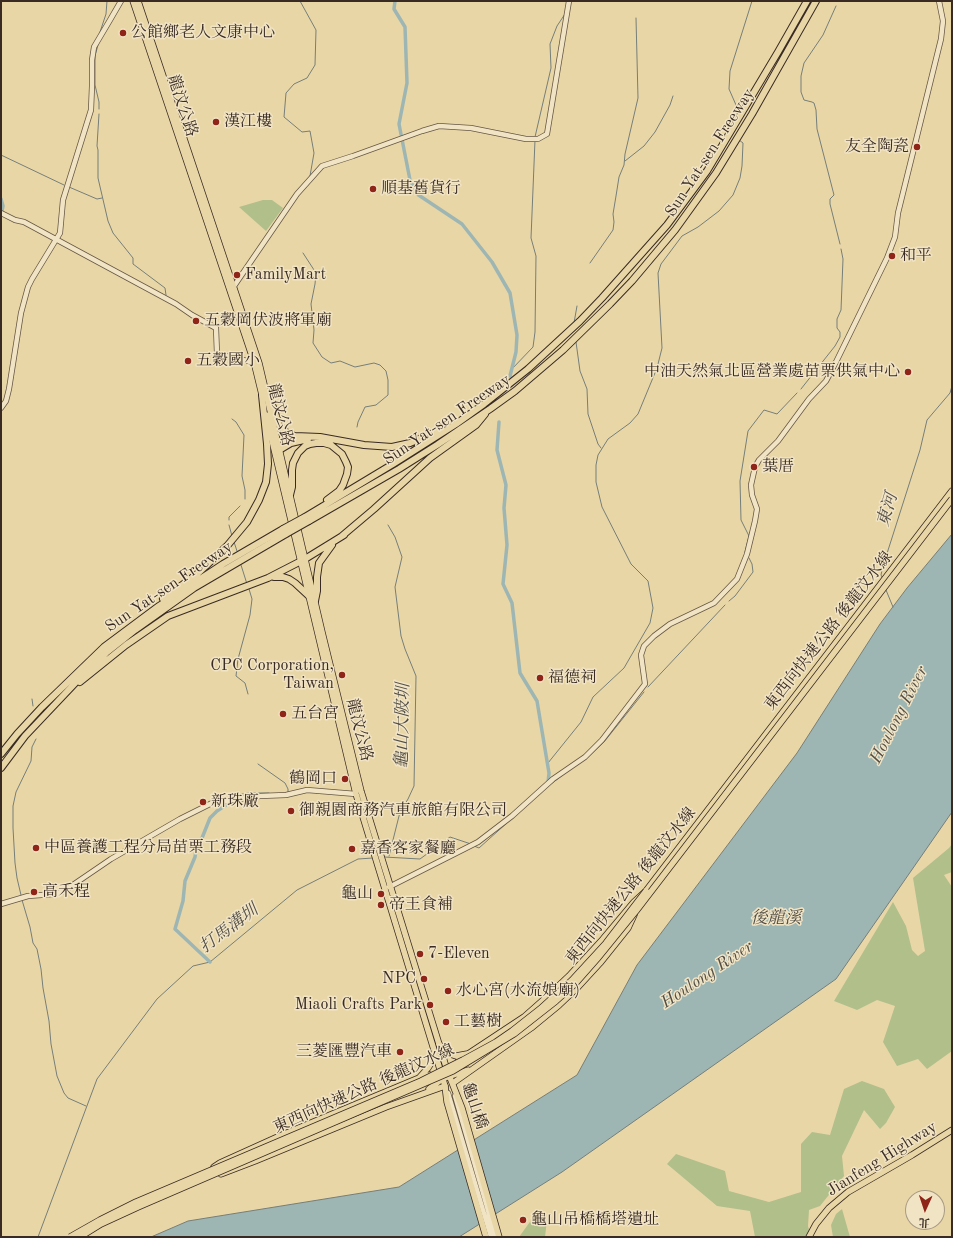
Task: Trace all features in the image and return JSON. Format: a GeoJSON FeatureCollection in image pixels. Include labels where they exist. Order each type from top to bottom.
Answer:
{"type":"FeatureCollection","features":[{"type":"Feature","properties":{"kind":"highway","name":"Sun Yat-sen Freeway"},"geometry":{"type":"LineString","coordinates":[[307,519],[319,508],[359,486],[460,421],[528,369],[580,321],[623,276],[667,225],[700,182],[724,144],[807,1]]}},
{"type":"Feature","properties":{"kind":"highway","name":"Sun Yat-sen Freeway"},"geometry":{"type":"LineString","coordinates":[[1,768],[25,736],[79,678],[106,653],[146,622],[194,588],[285,532],[399,469],[437,445],[515,391],[568,346],[632,281],[675,230],[723,162],[788,53],[816,1]]}},
{"type":"Feature","properties":{"kind":"highway"},"geometry":{"type":"LineString","coordinates":[[145,616],[162,599],[196,575],[228,546],[247,522],[259,500],[266,482],[268,464],[262,395]]}},
{"type":"Feature","properties":{"kind":"highway"},"geometry":{"type":"LineString","coordinates":[[268,399],[273,407],[279,425],[283,430],[295,436],[320,436],[364,445],[392,447],[410,443],[460,421]]}},
{"type":"Feature","properties":{"kind":"highway"},"geometry":{"type":"LineString","coordinates":[[315,601],[319,563],[331,545],[374,509],[430,458],[476,425],[490,408]]}},
{"type":"Feature","properties":{"kind":"highway"},"geometry":{"type":"LineString","coordinates":[[278,451],[292,443],[320,436]]}},
{"type":"Feature","properties":{"kind":"highway"},"geometry":{"type":"LineString","coordinates":[[290,495],[292,487],[293,463],[298,453],[305,446],[316,442],[331,445],[339,450],[344,457],[348,467],[347,474],[339,491],[319,508]]}},
{"type":"Feature","properties":{"kind":"highway","name":"Sun Yat-sen Freeway"},"geometry":{"type":"LineString","coordinates":[[1,754],[17,734],[104,647],[145,616],[223,564],[285,532]]}},
{"type":"Feature","properties":{"kind":"highway"},"geometry":{"type":"LineString","coordinates":[[67,691],[126,645],[168,616],[238,591],[268,578],[344,535]]}},
{"type":"Feature","properties":{"kind":"highway"},"geometry":{"type":"LineString","coordinates":[[268,578],[277,576],[289,579],[296,583],[309,596]]}},
{"type":"Feature","properties":{"kind":"main road","name":"龍汶公路"},"geometry":{"type":"LineString","coordinates":[[133,1],[202,200],[262,385],[268,399],[302,560],[315,601],[358,792]]}},
{"type":"Feature","properties":{"kind":"main road","name":"龍汶公路"},"geometry":{"type":"LineString","coordinates":[[138,1],[178,130]]}},
{"type":"Feature","properties":{"kind":"main road","name":"龍汶公路"},"geometry":{"type":"LineString","coordinates":[[262,385],[262,395],[290,495],[309,596],[358,792],[388,888]]}},
{"type":"Feature","properties":{"kind":"main road","name":"東西向快速公路 後龍汶水線"},"geometry":{"type":"LineString","coordinates":[[70,1237],[116,1211],[421,1081],[496,1042],[540,1009],[572,980],[606,943],[952,491]]}},
{"type":"Feature","properties":{"kind":"main road","name":"東西向快速公路 後龍汶水線"},"geometry":{"type":"LineString","coordinates":[[80,1237],[102,1224],[202,1179],[453,1072],[483,1055],[528,1024],[575,984],[609,945],[952,499]]}},
{"type":"Feature","properties":{"kind":"main road"},"geometry":{"type":"LineString","coordinates":[[388,888],[439,1044],[445,1073]]}},
{"type":"Feature","properties":{"kind":"main road"},"geometry":{"type":"LineString","coordinates":[[388,888],[434,1053],[445,1073]]}},
{"type":"Feature","properties":{"kind":"main road"},"geometry":{"type":"LineString","coordinates":[[426,1092],[442,1079],[445,1073],[467,1054],[524,1017],[550,994],[569,976],[634,902],[646,891]]}},
{"type":"Feature","properties":{"kind":"main road"},"geometry":{"type":"LineString","coordinates":[[453,1083],[531,1028],[578,987],[622,936],[628,928],[636,911]]}},
{"type":"Feature","properties":{"kind":"main road"},"geometry":{"type":"LineString","coordinates":[[439,1044],[447,1053],[456,1056],[467,1054]]}},
{"type":"Feature","properties":{"kind":"main road"},"geometry":{"type":"LineString","coordinates":[[419,1078],[433,1060],[434,1053]]}},
{"type":"Feature","properties":{"kind":"main road"},"geometry":{"type":"LineString","coordinates":[[210,1170],[220,1163],[282,1135],[419,1078],[475,1067]]}},
{"type":"Feature","properties":{"kind":"main road","name":"龜山橋"},"geometry":{"type":"LineString","coordinates":[[445,1073],[453,1083],[462,1108],[499,1237]]}},
{"type":"Feature","properties":{"kind":"main road"},"geometry":{"type":"LineString","coordinates":[[202,1179],[255,1161],[426,1092],[445,1086],[442,1079]]}},
{"type":"Feature","properties":{"kind":"main road","name":"龜山橋"},"geometry":{"type":"LineString","coordinates":[[445,1086],[446,1102],[486,1237]]}},
{"type":"Feature","properties":{"kind":"main road","name":"Jianfeng Highway"},"geometry":{"type":"LineString","coordinates":[[813,1233],[829,1208],[848,1192],[952,1130]]}},
{"type":"Feature","properties":{"kind":"main road","name":"Jianfeng Highway"},"geometry":{"type":"LineString","coordinates":[[813,1233],[828,1213],[849,1195],[896,1169],[952,1134]]}},
{"type":"Feature","properties":{"kind":"main road"},"geometry":{"type":"LineString","coordinates":[[808,1237],[813,1233]]}},
{"type":"Feature","properties":{"kind":"street"},"geometry":{"type":"LineString","coordinates":[[1,408],[6,402],[9,389],[28,287],[60,233],[62,200],[91,110],[92,60],[94,47],[121,1]]}},
{"type":"Feature","properties":{"kind":"street"},"geometry":{"type":"LineString","coordinates":[[232,289],[297,194],[322,166],[439,126],[470,128],[526,140],[544,137],[548,134],[569,1]]}},
{"type":"Feature","properties":{"kind":"street"},"geometry":{"type":"LineString","coordinates":[[388,888],[478,842],[512,816],[553,779],[585,757],[602,740],[645,684],[640,655],[644,646],[670,624],[714,603],[737,579],[747,554],[757,509],[752,495],[751,485],[755,467],[759,460],[778,440],[809,399],[826,381],[884,265],[895,237],[898,213],[941,39],[943,21],[939,1]]}},
{"type":"Feature","properties":{"kind":"street"},"geometry":{"type":"LineString","coordinates":[[1,212],[8,217],[24,222],[176,304],[192,315],[216,328],[217,354],[256,363]]}},
{"type":"Feature","properties":{"kind":"street"},"geometry":{"type":"LineString","coordinates":[[1,904],[21,898],[64,891],[111,859],[180,819],[212,803],[226,800],[286,795],[307,790],[358,792]]}},
{"type":"Feature","properties":{"kind":"street","name":"龜山橋"},"geometry":{"type":"LineString","coordinates":[[445,1073],[487,1207],[494,1237]]}},
{"type":"Feature","properties":{"kind":"street","name":"龜山橋"},"geometry":{"type":"LineString","coordinates":[[445,1086],[491,1237]]}},
{"type":"Feature","properties":{"kind":"green space"},"geometry":{"type":"Polygon","coordinates":[[[263,200],[272,200],[283,208],[266,231],[239,207],[263,200]]]}},
{"type":"Feature","properties":{"kind":"green space"},"geometry":{"type":"Polygon","coordinates":[[[952,844],[952,872],[944,875],[952,887],[952,1051],[927,1069],[918,1059],[897,1066],[883,1042],[895,1006],[877,1000],[857,1010],[834,1001],[893,902],[906,926],[912,950],[918,956],[925,951],[913,878],[952,844]]]}},
{"type":"Feature","properties":{"kind":"green space"},"geometry":{"type":"Polygon","coordinates":[[[862,1081],[884,1089],[895,1107],[886,1123],[880,1129],[864,1110],[842,1156],[844,1176],[820,1206],[809,1210],[808,1226],[811,1237],[755,1237],[750,1211],[717,1206],[667,1164],[676,1154],[725,1171],[729,1191],[769,1202],[801,1192],[801,1144],[812,1132],[830,1135],[844,1089],[862,1081]]]}},
{"type":"Feature","properties":{"kind":"green space"},"geometry":{"type":"Polygon","coordinates":[[[842,1209],[850,1237],[833,1237],[831,1225],[836,1214],[842,1209]]]}},
{"type":"Feature","properties":{"kind":"green space"},"geometry":{"type":"Polygon","coordinates":[[[532,1219],[547,1220],[545,1237],[519,1237],[532,1219]]]}},
{"type":"Feature","properties":{"kind":"water","name":"後龍溪"},"geometry":{"type":"Polygon","coordinates":[[[952,534],[952,812],[836,979],[562,1172],[459,1237],[151,1237],[188,1221],[399,1187],[577,1075],[637,965],[797,753],[880,624],[907,588],[952,534]]]}},
{"type":"Feature","properties":{"kind":"waterway"},"geometry":{"type":"LineString","coordinates":[[100,32],[106,14],[107,1]]}},
{"type":"Feature","properties":{"kind":"waterway","name":"龜山大陂圳"},"geometry":{"type":"LineString","coordinates":[[300,1],[316,30],[315,65],[307,78],[294,84],[286,93],[284,117],[302,132],[310,131],[314,153],[310,176]]}},
{"type":"Feature","properties":{"kind":"waterway"},"geometry":{"type":"LineString","coordinates":[[395,1],[394,9],[405,27],[407,83],[399,124],[410,180],[417,194],[462,224],[492,262],[510,293],[517,335],[516,352],[510,376]]}},
{"type":"Feature","properties":{"kind":"waterway"},"geometry":{"type":"LineString","coordinates":[[728,129],[726,127],[735,112],[736,105],[729,89],[730,71],[752,1]]}},
{"type":"Feature","properties":{"kind":"waterway"},"geometry":{"type":"LineString","coordinates":[[836,6],[823,35],[804,63],[801,76],[801,92],[804,100],[814,103],[816,110],[817,129],[834,195],[830,199],[830,204],[840,244]]}},
{"type":"Feature","properties":{"kind":"waterway"},"geometry":{"type":"LineString","coordinates":[[535,137],[551,68],[550,44],[557,26],[565,14]]}},
{"type":"Feature","properties":{"kind":"waterway"},"geometry":{"type":"LineString","coordinates":[[590,263],[613,230],[613,214],[619,177],[624,165],[625,154],[638,98],[636,18]]}},
{"type":"Feature","properties":{"kind":"waterway"},"geometry":{"type":"LineString","coordinates":[[98,45],[95,56],[95,85],[99,109]]}},
{"type":"Feature","properties":{"kind":"waterway"},"geometry":{"type":"LineString","coordinates":[[625,161],[644,146],[655,132],[670,105],[673,96]]}},
{"type":"Feature","properties":{"kind":"waterway"},"geometry":{"type":"LineString","coordinates":[[99,114],[97,146],[98,178],[108,221],[113,233],[133,258],[133,264],[165,288],[166,295]]}},
{"type":"Feature","properties":{"kind":"waterway"},"geometry":{"type":"LineString","coordinates":[[511,370],[533,347],[535,332],[536,256],[531,238],[535,140]]}},
{"type":"Feature","properties":{"kind":"waterway"},"geometry":{"type":"LineString","coordinates":[[548,763],[581,722],[593,697],[624,668],[650,623],[653,608],[648,581],[631,564],[602,507],[596,482],[596,465],[598,455],[608,439],[630,423],[638,414],[657,368],[662,348],[658,273],[661,264],[682,236],[698,227],[719,211],[733,195],[740,178],[742,166],[743,143],[739,140]]}},
{"type":"Feature","properties":{"kind":"waterway"},"geometry":{"type":"LineString","coordinates":[[1,155],[64,185]]}},
{"type":"Feature","properties":{"kind":"waterway"},"geometry":{"type":"LineString","coordinates":[[69,187],[97,199],[102,198]]}},
{"type":"Feature","properties":{"kind":"waterway"},"geometry":{"type":"LineString","coordinates":[[1,199],[3,206],[1,216]]}},
{"type":"Feature","properties":{"kind":"waterway"},"geometry":{"type":"LineString","coordinates":[[801,389],[835,346],[840,337],[840,332],[837,328],[837,319],[841,310],[843,259],[841,249]]}},
{"type":"Feature","properties":{"kind":"waterway","name":"龜山大陂圳"},"geometry":{"type":"LineString","coordinates":[[303,253],[316,273],[311,304],[314,330],[313,343],[322,357],[331,363],[340,361],[355,367],[374,363],[380,365],[386,371],[388,380],[388,395],[376,405],[365,407],[357,427]]}},
{"type":"Feature","properties":{"kind":"waterway"},"geometry":{"type":"LineString","coordinates":[[574,323],[577,306]]}},
{"type":"Feature","properties":{"kind":"waterway"},"geometry":{"type":"LineString","coordinates":[[576,342],[580,371],[587,389],[588,414],[598,444],[601,448]]}},
{"type":"Feature","properties":{"kind":"waterway","name":"東河"},"geometry":{"type":"LineString","coordinates":[[883,579],[881,575],[883,566],[920,450],[927,420],[950,393],[952,386]]}},
{"type":"Feature","properties":{"kind":"waterway"},"geometry":{"type":"LineString","coordinates":[[745,552],[749,536],[741,520],[740,481],[748,431],[764,410],[777,414],[797,393]]}},
{"type":"Feature","properties":{"kind":"waterway"},"geometry":{"type":"LineString","coordinates":[[232,419],[236,422],[244,435],[242,476],[245,499]]}},
{"type":"Feature","properties":{"kind":"waterway"},"geometry":{"type":"LineString","coordinates":[[499,422],[497,450],[506,485],[504,508],[507,545],[503,584],[512,603],[520,673],[537,701],[549,773],[548,783]]}},
{"type":"Feature","properties":{"kind":"waterway"},"geometry":{"type":"LineString","coordinates":[[229,520],[229,517],[240,506]]}},
{"type":"Feature","properties":{"kind":"waterway"},"geometry":{"type":"LineString","coordinates":[[229,525],[232,536]]}},
{"type":"Feature","properties":{"kind":"waterway","name":"龜山大陂圳"},"geometry":{"type":"LineString","coordinates":[[388,525],[395,537],[402,557],[395,587],[401,636],[416,676],[414,786],[400,812],[389,856]]}},
{"type":"Feature","properties":{"kind":"waterway"},"geometry":{"type":"LineString","coordinates":[[234,542],[237,551]]}},
{"type":"Feature","properties":{"kind":"waterway"},"geometry":{"type":"LineString","coordinates":[[729,601],[735,596],[753,572],[752,564],[749,558]]}},
{"type":"Feature","properties":{"kind":"waterway"},"geometry":{"type":"LineString","coordinates":[[241,565],[247,584]]}},
{"type":"Feature","properties":{"kind":"waterway"},"geometry":{"type":"LineString","coordinates":[[248,694],[245,683],[236,676],[238,659],[250,615],[252,599],[249,589]]}},
{"type":"Feature","properties":{"kind":"waterway","name":"東河"},"geometry":{"type":"LineString","coordinates":[[886,590],[893,607]]}},
{"type":"Feature","properties":{"kind":"waterway"},"geometry":{"type":"LineString","coordinates":[[648,687],[725,605]]}},
{"type":"Feature","properties":{"kind":"waterway"},"geometry":{"type":"LineString","coordinates":[[588,757],[604,742],[644,692]]}},
{"type":"Feature","properties":{"kind":"waterway"},"geometry":{"type":"LineString","coordinates":[[32,699],[33,706]]}},
{"type":"Feature","properties":{"kind":"waterway"},"geometry":{"type":"LineString","coordinates":[[21,895],[15,863],[13,806],[16,792],[31,761],[32,747],[36,739]]}},
{"type":"Feature","properties":{"kind":"waterway"},"geometry":{"type":"LineString","coordinates":[[258,764],[285,783],[288,793]]}},
{"type":"Feature","properties":{"kind":"waterway"},"geometry":{"type":"LineString","coordinates":[[551,784],[564,774]]}},
{"type":"Feature","properties":{"kind":"waterway"},"geometry":{"type":"LineString","coordinates":[[234,798],[236,795],[249,793],[269,793]]}},
{"type":"Feature","properties":{"kind":"waterway"},"geometry":{"type":"LineString","coordinates":[[210,962],[175,929],[183,901],[185,881],[195,857],[196,850],[210,818],[229,803]]}},
{"type":"Feature","properties":{"kind":"waterway","name":"打馬溝圳"},"geometry":{"type":"LineString","coordinates":[[474,846],[479,848],[508,822]]}},
{"type":"Feature","properties":{"kind":"waterway","name":"打馬溝圳"},"geometry":{"type":"LineString","coordinates":[[384,857],[420,859],[450,837],[471,844]]}},
{"type":"Feature","properties":{"kind":"waterway","name":"打馬溝圳"},"geometry":{"type":"LineString","coordinates":[[38,1237],[97,1079],[157,999],[193,966],[210,962],[297,890],[358,859],[373,858]]}},
{"type":"Feature","properties":{"kind":"waterway"},"geometry":{"type":"LineString","coordinates":[[22,900],[33,943],[37,949],[41,969],[51,1044],[57,1076],[64,1093],[68,1098],[86,1106]]}},
{"type":"Feature","properties":{"kind":"place","name":"公館鄉老人文康中心"},"geometry":{"type":"Point","coordinates":[123,33]}},
{"type":"Feature","properties":{"kind":"place","name":"漢江樓"},"geometry":{"type":"Point","coordinates":[216,122]}},
{"type":"Feature","properties":{"kind":"place","name":"友全陶瓷"},"geometry":{"type":"Point","coordinates":[917,147]}},
{"type":"Feature","properties":{"kind":"place","name":"順基舊貨行"},"geometry":{"type":"Point","coordinates":[373,189]}},
{"type":"Feature","properties":{"kind":"place","name":"和平"},"geometry":{"type":"Point","coordinates":[892,256]}},
{"type":"Feature","properties":{"kind":"place","name":"FamilyMart"},"geometry":{"type":"Point","coordinates":[237,275]}},
{"type":"Feature","properties":{"kind":"place","name":"五穀岡伏波將軍廟"},"geometry":{"type":"Point","coordinates":[196,321]}},
{"type":"Feature","properties":{"kind":"place","name":"五穀國小"},"geometry":{"type":"Point","coordinates":[188,361]}},
{"type":"Feature","properties":{"kind":"place","name":"中油天然氣北區營業處苗栗供氣中心"},"geometry":{"type":"Point","coordinates":[908,372]}},
{"type":"Feature","properties":{"kind":"place","name":"葉厝"},"geometry":{"type":"Point","coordinates":[754,467]}},
{"type":"Feature","properties":{"kind":"place","name":"CPC Corporation, Taiwan"},"geometry":{"type":"Point","coordinates":[342,675]}},
{"type":"Feature","properties":{"kind":"place","name":"福德祠"},"geometry":{"type":"Point","coordinates":[540,678]}},
{"type":"Feature","properties":{"kind":"place","name":"五台宮"},"geometry":{"type":"Point","coordinates":[283,714]}},
{"type":"Feature","properties":{"kind":"place","name":"鶴岡口"},"geometry":{"type":"Point","coordinates":[345,779]}},
{"type":"Feature","properties":{"kind":"place","name":"新珠廠"},"geometry":{"type":"Point","coordinates":[203,802]}},
{"type":"Feature","properties":{"kind":"place","name":"御親園商務汽車旅館有限公司"},"geometry":{"type":"Point","coordinates":[291,811]}},
{"type":"Feature","properties":{"kind":"place","name":"中區養護工程分局苗栗工務段"},"geometry":{"type":"Point","coordinates":[36,848]}},
{"type":"Feature","properties":{"kind":"place","name":"嘉香客家餐廳"},"geometry":{"type":"Point","coordinates":[352,849]}},
{"type":"Feature","properties":{"kind":"place","name":"高禾程"},"geometry":{"type":"Point","coordinates":[34,892]}},
{"type":"Feature","properties":{"kind":"place","name":"龜山"},"geometry":{"type":"Point","coordinates":[381,894]}},
{"type":"Feature","properties":{"kind":"place","name":"帝王食補"},"geometry":{"type":"Point","coordinates":[381,905]}},
{"type":"Feature","properties":{"kind":"place","name":"7-Eleven"},"geometry":{"type":"Point","coordinates":[420,954]}},
{"type":"Feature","properties":{"kind":"place","name":"NPC"},"geometry":{"type":"Point","coordinates":[424,979]}},
{"type":"Feature","properties":{"kind":"place","name":"水心宮(水流娘廟)"},"geometry":{"type":"Point","coordinates":[448,991]}},
{"type":"Feature","properties":{"kind":"place","name":"Miaoli Crafts Park"},"geometry":{"type":"Point","coordinates":[430,1005]}},
{"type":"Feature","properties":{"kind":"place","name":"工藝樹"},"geometry":{"type":"Point","coordinates":[446,1022]}},
{"type":"Feature","properties":{"kind":"place","name":"三菱匯豐汽車"},"geometry":{"type":"Point","coordinates":[400,1052]}},
{"type":"Feature","properties":{"kind":"place","name":"龜山吊橋橋塔遺址"},"geometry":{"type":"Point","coordinates":[523,1220]}},
{"type":"Feature","properties":{"kind":"water label","name":"Houlong River"},"geometry":{"type":"Point","coordinates":[899,715]}},
{"type":"Feature","properties":{"kind":"water label","name":"Houlong River"},"geometry":{"type":"Point","coordinates":[707,975]}}]}
